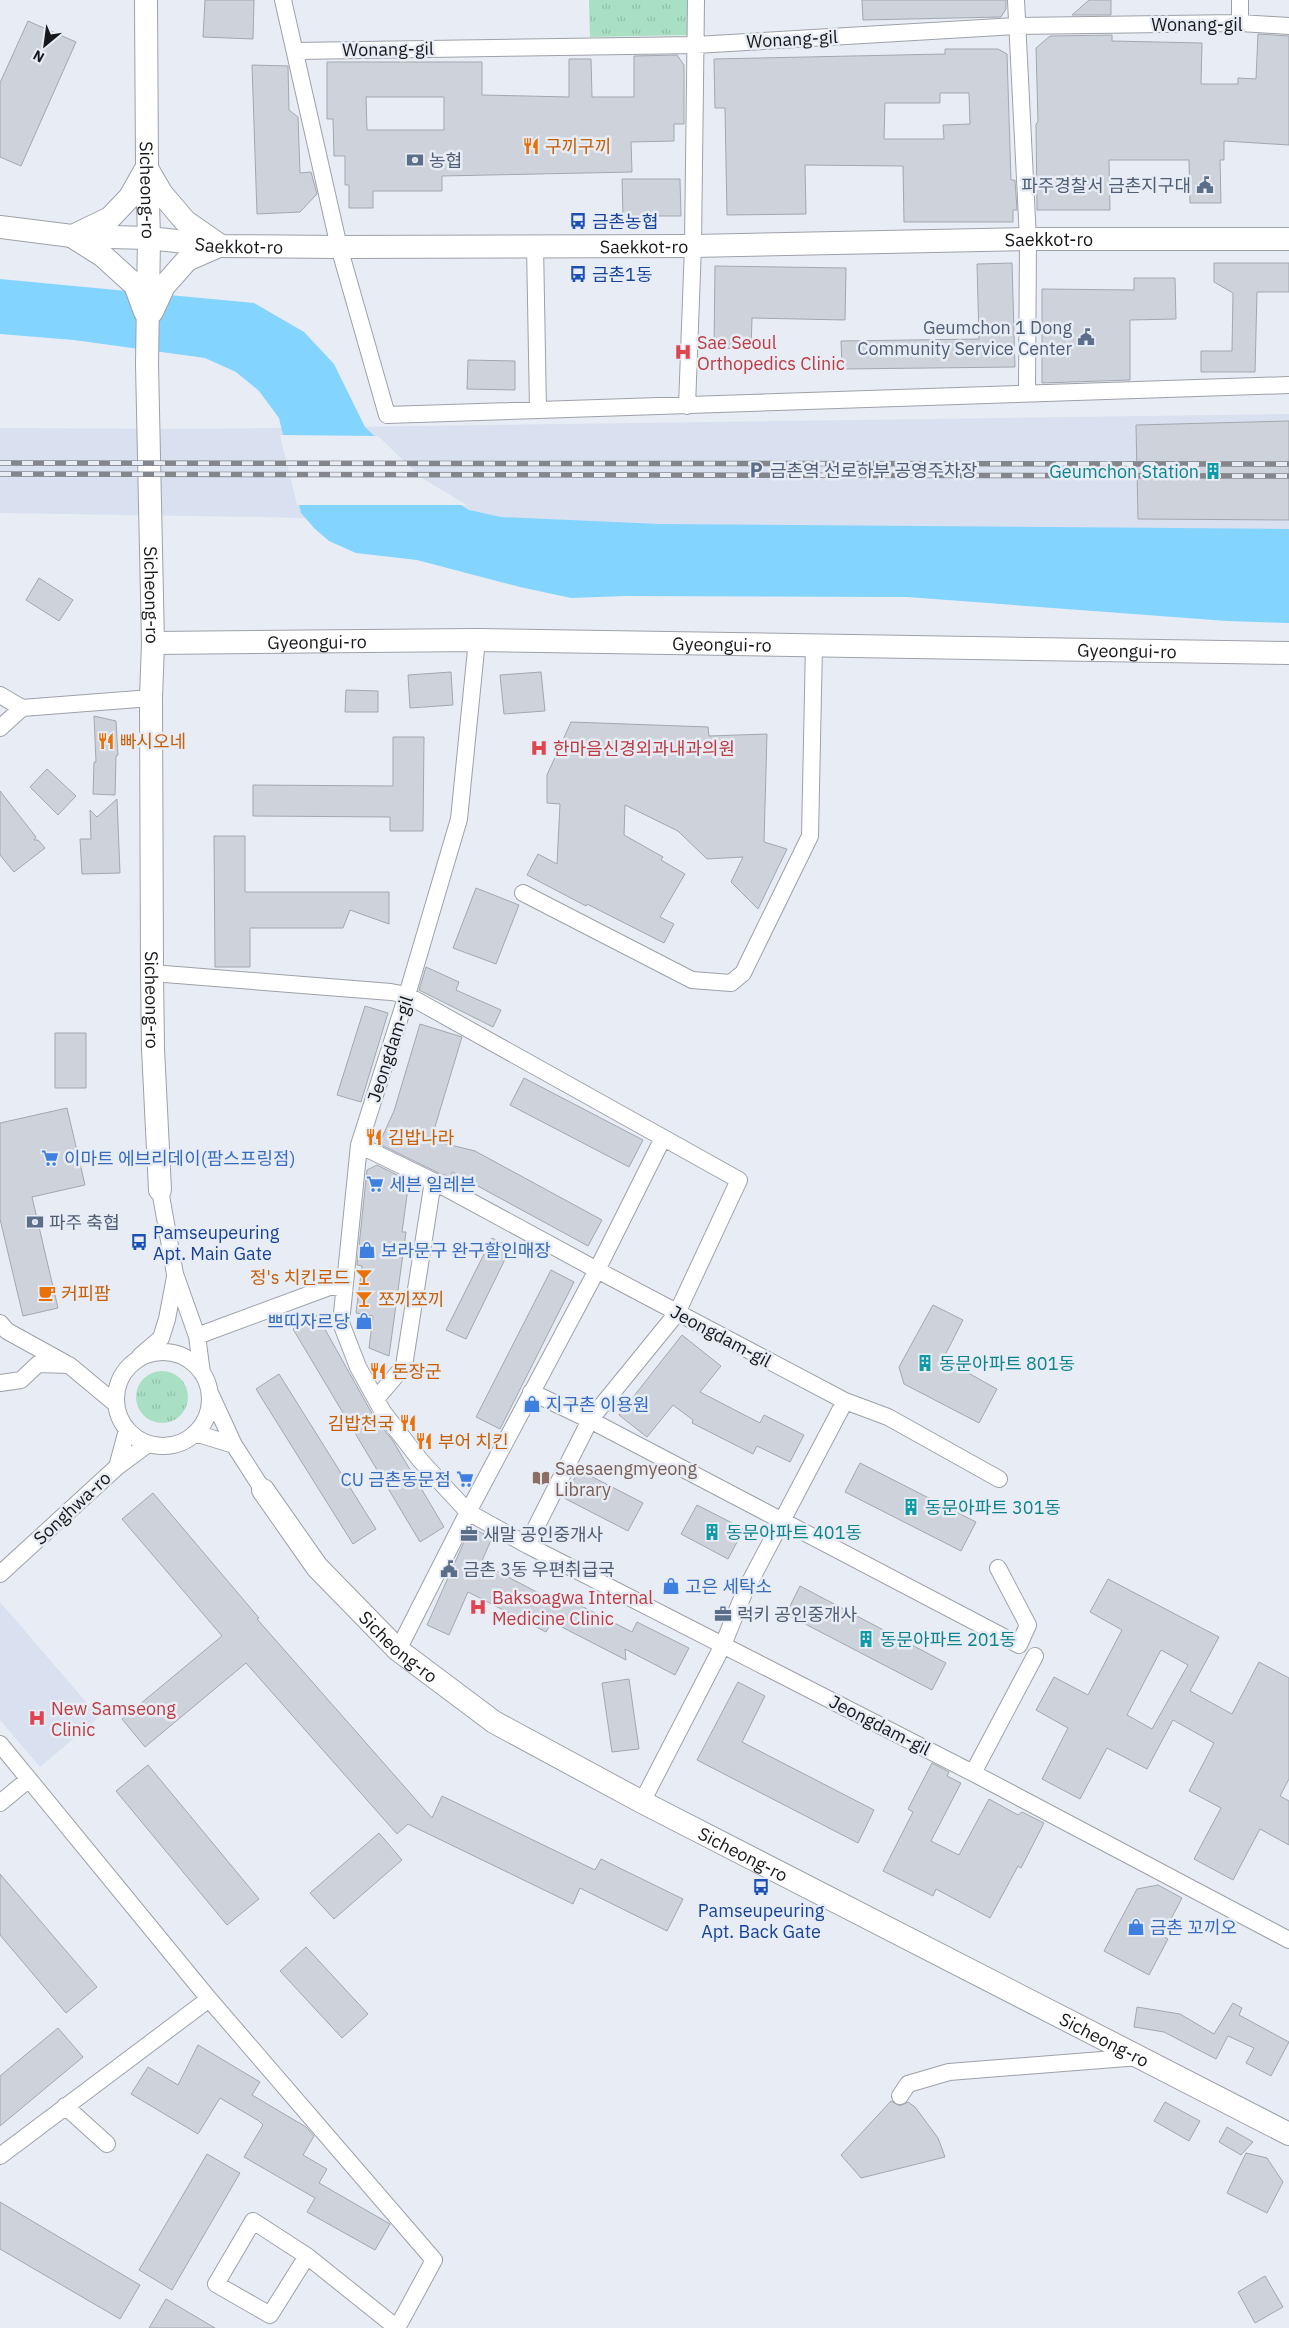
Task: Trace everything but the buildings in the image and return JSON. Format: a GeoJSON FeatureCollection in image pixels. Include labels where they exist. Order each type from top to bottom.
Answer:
{"type":"FeatureCollection","features":[{"type":"Feature","properties":{"kind":"street","name":"Sicheong-ro"},"geometry":{"type":"LineString","coordinates":[[146,0],[149,238],[147,364],[153,643],[151,698],[152,973],[153,1049],[160,1190]]}},
{"type":"Feature","properties":{"kind":"street"},"geometry":{"type":"LineString","coordinates":[[283,0],[339,247],[387,415],[991,396],[1027,392],[1289,385]]}},
{"type":"Feature","properties":{"kind":"street"},"geometry":{"type":"LineString","coordinates":[[687,406],[693,246],[696,0]]}},
{"type":"Feature","properties":{"kind":"street"},"geometry":{"type":"LineString","coordinates":[[1016,0],[1028,239],[1027,392]]}},
{"type":"Feature","properties":{"kind":"street"},"geometry":{"type":"LineString","coordinates":[[1240,0],[1240,23]]}},
{"type":"Feature","properties":{"kind":"street","name":"Wonang-gil"},"geometry":{"type":"LineString","coordinates":[[296,51],[696,45],[1016,26],[1240,23],[1289,26]]}},
{"type":"Feature","properties":{"kind":"street"},"geometry":{"type":"LineString","coordinates":[[72,236],[110,218],[130,197],[147,167]]}},
{"type":"Feature","properties":{"kind":"street"},"geometry":{"type":"LineString","coordinates":[[147,167],[162,194],[185,221],[220,246]]}},
{"type":"Feature","properties":{"kind":"street","name":"Saekkot-ro"},"geometry":{"type":"LineString","coordinates":[[0,227],[72,236],[149,238],[220,246],[693,246],[1028,239],[1289,239]]}},
{"type":"Feature","properties":{"kind":"street"},"geometry":{"type":"LineString","coordinates":[[72,236],[149,286],[187,260],[220,246]]}},
{"type":"Feature","properties":{"kind":"street"},"geometry":{"type":"LineString","coordinates":[[535,245],[538,410]]}},
{"type":"Feature","properties":{"kind":"street","name":"Gyeongui-ro"},"geometry":{"type":"LineString","coordinates":[[153,643],[477,640],[1289,653]]}},
{"type":"Feature","properties":{"kind":"street","name":"Jeongdam-gil"},"geometry":{"type":"LineString","coordinates":[[477,640],[459,819],[407,995],[359,1145],[341,1323],[358,1367],[383,1412],[420,1460],[468,1512],[527,1545],[973,1773],[1289,1940]]}},
{"type":"Feature","properties":{"kind":"street"},"geometry":{"type":"LineString","coordinates":[[523,893],[692,980],[730,983],[742,973],[810,836],[814,645]]}},
{"type":"Feature","properties":{"kind":"street"},"geometry":{"type":"LineString","coordinates":[[0,695],[22,708],[151,698]]}},
{"type":"Feature","properties":{"kind":"street"},"geometry":{"type":"LineString","coordinates":[[0,728],[22,708]]}},
{"type":"Feature","properties":{"kind":"street"},"geometry":{"type":"LineString","coordinates":[[152,973],[392,992],[407,995],[739,1180],[677,1313],[590,1420],[527,1545]]}},
{"type":"Feature","properties":{"kind":"street"},"geometry":{"type":"LineString","coordinates":[[398,1650],[468,1512],[597,1270],[663,1138]]}},
{"type":"Feature","properties":{"kind":"street","name":"Jeongdam-gil"},"geometry":{"type":"LineString","coordinates":[[359,1145],[433,1181],[677,1313],[845,1401],[888,1416],[999,1479]]}},
{"type":"Feature","properties":{"kind":"street"},"geometry":{"type":"LineString","coordinates":[[376,1400],[404,1366],[433,1181]]}},
{"type":"Feature","properties":{"kind":"street"},"geometry":{"type":"LineString","coordinates":[[160,1190],[175,1274],[197,1336],[210,1399],[208,1412],[203,1424],[195,1434],[185,1441],[173,1445],[148,1444],[127,1430],[119,1418],[116,1404],[117,1388],[123,1373],[161,1338],[167,1319],[175,1274]]}},
{"type":"Feature","properties":{"kind":"street"},"geometry":{"type":"LineString","coordinates":[[197,1336],[332,1286],[343,1289]]}},
{"type":"Feature","properties":{"kind":"street"},"geometry":{"type":"LineString","coordinates":[[0,1323],[7,1331],[69,1365],[116,1404]]}},
{"type":"Feature","properties":{"kind":"street"},"geometry":{"type":"LineString","coordinates":[[134,1361],[148,1354],[170,1353],[191,1362],[205,1379],[221,1421],[263,1490]]}},
{"type":"Feature","properties":{"kind":"street"},"geometry":{"type":"LineString","coordinates":[[0,1383],[21,1380],[38,1364],[69,1365]]}},
{"type":"Feature","properties":{"kind":"street"},"geometry":{"type":"LineString","coordinates":[[531,1392],[590,1420],[1019,1646],[1028,1625],[998,1568]]}},
{"type":"Feature","properties":{"kind":"street"},"geometry":{"type":"LineString","coordinates":[[642,1802],[724,1645],[744,1594],[845,1401]]}},
{"type":"Feature","properties":{"kind":"street","name":"Songhwa-ro"},"geometry":{"type":"LineString","coordinates":[[0,1574],[117,1467],[127,1430]]}},
{"type":"Feature","properties":{"kind":"street"},"geometry":{"type":"LineString","coordinates":[[195,1434],[234,1445]]}},
{"type":"Feature","properties":{"kind":"street"},"geometry":{"type":"LineString","coordinates":[[117,1467],[148,1444]]}},
{"type":"Feature","properties":{"kind":"street","name":"Sicheong-ro"},"geometry":{"type":"LineString","coordinates":[[263,1490],[318,1566],[398,1650],[494,1722],[642,1802],[1289,2134]]}},
{"type":"Feature","properties":{"kind":"street"},"geometry":{"type":"LineString","coordinates":[[973,1773],[1035,1656]]}},
{"type":"Feature","properties":{"kind":"street"},"geometry":{"type":"LineString","coordinates":[[0,1744],[209,1998],[434,2260],[397,2328],[307,2256],[253,2221],[216,2284],[270,2315],[307,2256]]}},
{"type":"Feature","properties":{"kind":"street"},"geometry":{"type":"LineString","coordinates":[[0,1803],[29,1779]]}},
{"type":"Feature","properties":{"kind":"street"},"geometry":{"type":"LineString","coordinates":[[0,2156],[209,1998]]}},
{"type":"Feature","properties":{"kind":"street"},"geometry":{"type":"LineString","coordinates":[[900,2096],[908,2084],[949,2072],[1140,2057]]}},
{"type":"Feature","properties":{"kind":"street"},"geometry":{"type":"LineString","coordinates":[[65,2106],[107,2144]]}},
{"type":"Feature","properties":{"kind":"shaded area"},"geometry":{"type":"Polygon","coordinates":[[[1289,414],[1289,535],[645,528],[262,517],[0,513],[0,428],[195,429],[1289,414]]]}},
{"type":"Feature","properties":{"kind":"shaded area"},"geometry":{"type":"Polygon","coordinates":[[[0,1602],[99,1717],[40,1767],[0,1720],[0,1602]]]}},
{"type":"Feature","properties":{"kind":"green space"},"geometry":{"type":"Polygon","coordinates":[[[589,0],[690,0],[691,35],[590,37],[589,0]]]}},
{"type":"Feature","properties":{"kind":"green space"},"geometry":{"type":"Polygon","coordinates":[[[162,1371],[172,1373],[180,1379],[186,1387],[188,1397],[186,1407],[180,1415],[172,1421],[162,1423],[152,1421],[144,1415],[138,1407],[136,1397],[138,1387],[144,1379],[152,1373],[162,1371]]]}},
{"type":"Feature","properties":{"kind":"water"},"geometry":{"type":"Polygon","coordinates":[[[0,279],[254,303],[304,332],[334,364],[365,427],[420,480],[469,510],[501,517],[659,524],[1289,529],[1289,623],[1227,621],[907,597],[625,596],[571,598],[520,587],[417,560],[356,553],[329,541],[301,513],[279,418],[259,391],[236,372],[205,358],[74,340],[0,334],[0,279]]]}},
{"type":"Feature","properties":{"kind":"pier"},"geometry":{"type":"Polygon","coordinates":[[[280,435],[378,436],[422,478],[467,505],[297,505],[280,435]]]}},
{"type":"Feature","properties":{"kind":"railway"},"geometry":{"type":"LineString","coordinates":[[0,463],[1289,464]]}},
{"type":"Feature","properties":{"kind":"railway"},"geometry":{"type":"LineString","coordinates":[[0,474],[1289,476]]}},
{"type":"Feature","properties":{"kind":"place","name":"구끼구끼"},"geometry":{"type":"Point","coordinates":[531,146]}},
{"type":"Feature","properties":{"kind":"place","name":"농협"},"geometry":{"type":"Point","coordinates":[415,160]}},
{"type":"Feature","properties":{"kind":"place","name":"파주경찰서 금촌지구대"},"geometry":{"type":"Point","coordinates":[1205,185]}},
{"type":"Feature","properties":{"kind":"place","name":"금촌농협"},"geometry":{"type":"Point","coordinates":[578,221]}},
{"type":"Feature","properties":{"kind":"place","name":"금촌1동"},"geometry":{"type":"Point","coordinates":[578,274]}},
{"type":"Feature","properties":{"kind":"place","name":"Geumchon 1 Dong Community Service Center"},"geometry":{"type":"Point","coordinates":[1086,337]}},
{"type":"Feature","properties":{"kind":"place","name":"Sae Seoul Orthopedics Clinic"},"geometry":{"type":"Point","coordinates":[683,352]}},
{"type":"Feature","properties":{"kind":"place","name":"금촌역 선로하부 공영주차장"},"geometry":{"type":"Point","coordinates":[756,470]}},
{"type":"Feature","properties":{"kind":"place","name":"Geumchon Station"},"geometry":{"type":"Point","coordinates":[1213,471]}},
{"type":"Feature","properties":{"kind":"place","name":"빠시오네"},"geometry":{"type":"Point","coordinates":[106,741]}},
{"type":"Feature","properties":{"kind":"place","name":"한마음신경외과내과의원"},"geometry":{"type":"Point","coordinates":[539,748]}},
{"type":"Feature","properties":{"kind":"place","name":"김밥나라"},"geometry":{"type":"Point","coordinates":[374,1137]}},
{"type":"Feature","properties":{"kind":"place","name":"이마트 에브리데이(팜스프링점)"},"geometry":{"type":"Point","coordinates":[50,1158]}},
{"type":"Feature","properties":{"kind":"place","name":"세븐 일레븐"},"geometry":{"type":"Point","coordinates":[375,1184]}},
{"type":"Feature","properties":{"kind":"place","name":"파주 축협"},"geometry":{"type":"Point","coordinates":[35,1222]}},
{"type":"Feature","properties":{"kind":"place","name":"Pamseupeuring Apt. Main Gate"},"geometry":{"type":"Point","coordinates":[139,1242]}},
{"type":"Feature","properties":{"kind":"place","name":"보라문구 완구할인매장"},"geometry":{"type":"Point","coordinates":[367,1250]}},
{"type":"Feature","properties":{"kind":"place","name":"정's 치킨로드"},"geometry":{"type":"Point","coordinates":[364,1277]}},
{"type":"Feature","properties":{"kind":"place","name":"커피팜"},"geometry":{"type":"Point","coordinates":[47,1293]}},
{"type":"Feature","properties":{"kind":"place","name":"쪼끼쪼끼"},"geometry":{"type":"Point","coordinates":[364,1299]}},
{"type":"Feature","properties":{"kind":"place","name":"쁘띠자르당"},"geometry":{"type":"Point","coordinates":[364,1321]}},
{"type":"Feature","properties":{"kind":"place","name":"동문아파트 801동"},"geometry":{"type":"Point","coordinates":[925,1363]}},
{"type":"Feature","properties":{"kind":"place","name":"돈장군"},"geometry":{"type":"Point","coordinates":[378,1371]}},
{"type":"Feature","properties":{"kind":"place","name":"지구촌 이용원"},"geometry":{"type":"Point","coordinates":[532,1404]}},
{"type":"Feature","properties":{"kind":"place","name":"김밥천국"},"geometry":{"type":"Point","coordinates":[408,1423]}},
{"type":"Feature","properties":{"kind":"place","name":"부어 치킨"},"geometry":{"type":"Point","coordinates":[424,1441]}},
{"type":"Feature","properties":{"kind":"place","name":"Saesaengmyeong Library"},"geometry":{"type":"Point","coordinates":[541,1478]}},
{"type":"Feature","properties":{"kind":"place","name":"CU 금촌동문점"},"geometry":{"type":"Point","coordinates":[465,1479]}},
{"type":"Feature","properties":{"kind":"place","name":"동문아파트 301동"},"geometry":{"type":"Point","coordinates":[911,1507]}},
{"type":"Feature","properties":{"kind":"place","name":"동문아파트 401동"},"geometry":{"type":"Point","coordinates":[712,1532]}},
{"type":"Feature","properties":{"kind":"place","name":"새말 공인중개사"},"geometry":{"type":"Point","coordinates":[469,1534]}},
{"type":"Feature","properties":{"kind":"place","name":"금촌 3동 우편취급국"},"geometry":{"type":"Point","coordinates":[449,1569]}},
{"type":"Feature","properties":{"kind":"place","name":"고은 세탁소"},"geometry":{"type":"Point","coordinates":[671,1586]}},
{"type":"Feature","properties":{"kind":"place","name":"Baksoagwa Internal Medicine Clinic"},"geometry":{"type":"Point","coordinates":[478,1607]}},
{"type":"Feature","properties":{"kind":"place","name":"럭키 공인중개사"},"geometry":{"type":"Point","coordinates":[723,1614]}},
{"type":"Feature","properties":{"kind":"place","name":"동문아파트 201동"},"geometry":{"type":"Point","coordinates":[866,1639]}},
{"type":"Feature","properties":{"kind":"place","name":"New Samseong Clinic"},"geometry":{"type":"Point","coordinates":[37,1718]}},
{"type":"Feature","properties":{"kind":"place","name":"Pamseupeuring Apt. Back Gate"},"geometry":{"type":"Point","coordinates":[761,1887]}},
{"type":"Feature","properties":{"kind":"place","name":"금촌 꼬끼오"},"geometry":{"type":"Point","coordinates":[1136,1927]}}]}
